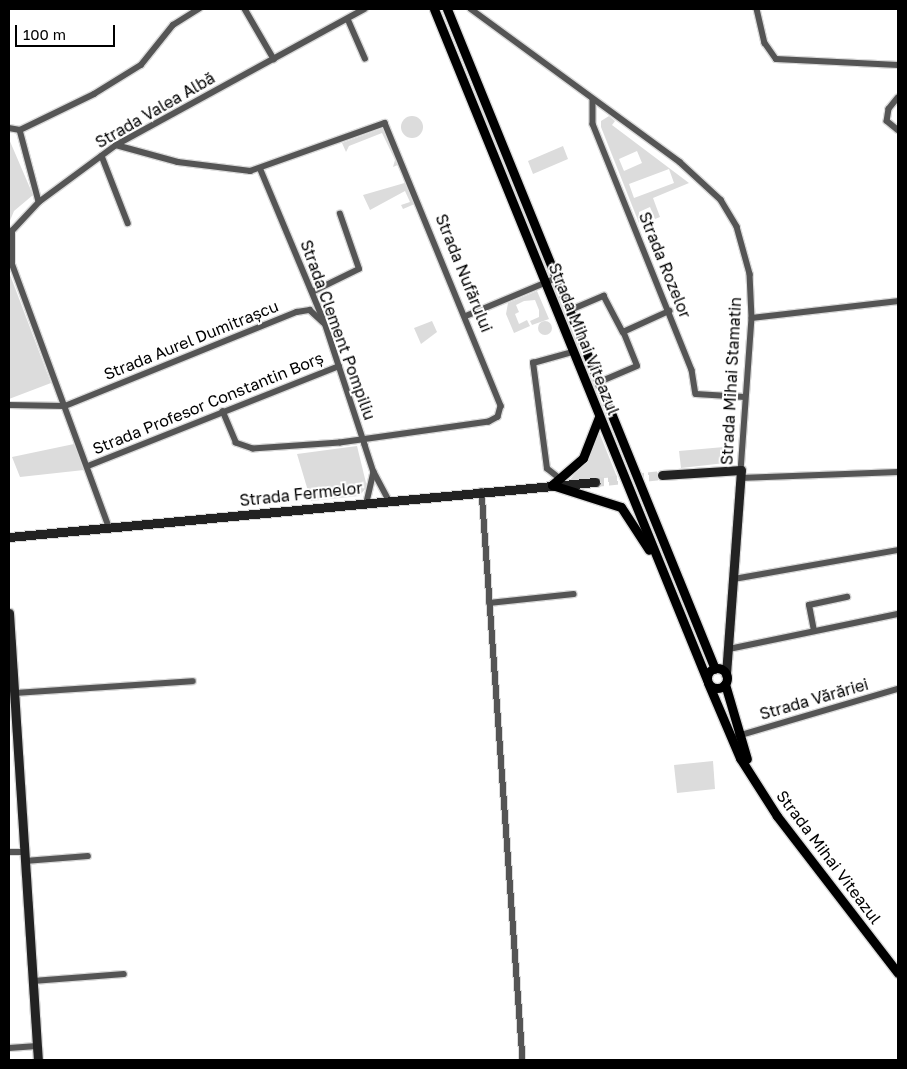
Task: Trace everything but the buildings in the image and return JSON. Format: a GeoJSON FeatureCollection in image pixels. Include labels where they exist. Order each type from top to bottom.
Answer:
{"type":"FeatureCollection","features":[{"type":"Feature","properties":{"kind":"main road","name":"Strada Mihai Viteazul"},"geometry":{"type":"LineString","coordinates":[[434,9],[732,742],[756,783],[898,973]]}},
{"type":"Feature","properties":{"kind":"main road","name":"Strada Mihai Viteazul"},"geometry":{"type":"LineString","coordinates":[[447,9],[554,278],[715,669]]}},
{"type":"Feature","properties":{"kind":"main road"},"geometry":{"type":"LineString","coordinates":[[582,375],[592,371]]}},
{"type":"Feature","properties":{"kind":"main road"},"geometry":{"type":"LineString","coordinates":[[552,486],[587,452],[599,417]]}},
{"type":"Feature","properties":{"kind":"main road"},"geometry":{"type":"LineString","coordinates":[[552,486],[620,506],[663,573]]}},
{"type":"Feature","properties":{"kind":"main road"},"geometry":{"type":"LineString","coordinates":[[715,669],[726,679],[718,688],[708,682],[715,669]]}},
{"type":"Feature","properties":{"kind":"main road","name":"Strada Mihai Viteazul"},"geometry":{"type":"LineString","coordinates":[[726,679],[738,736],[756,783]]}},
{"type":"Feature","properties":{"kind":"street"},"geometry":{"type":"LineString","coordinates":[[9,128],[20,130],[94,94],[141,65],[173,25],[199,9]]}},
{"type":"Feature","properties":{"kind":"street"},"geometry":{"type":"LineString","coordinates":[[245,9],[274,59]]}},
{"type":"Feature","properties":{"kind":"street","name":"Strada Valea Albă"},"geometry":{"type":"LineString","coordinates":[[109,528],[88,466],[64,406],[10,257],[16,224],[39,202],[116,145],[364,9]]}},
{"type":"Feature","properties":{"kind":"street","name":"Strada Mihai Stamatin"},"geometry":{"type":"LineString","coordinates":[[471,9],[680,162],[721,200],[746,252],[752,318],[726,679]]}},
{"type":"Feature","properties":{"kind":"street"},"geometry":{"type":"LineString","coordinates":[[757,9],[766,44],[776,59],[898,65]]}},
{"type":"Feature","properties":{"kind":"street"},"geometry":{"type":"LineString","coordinates":[[348,19],[365,58]]}},
{"type":"Feature","properties":{"kind":"street"},"geometry":{"type":"LineString","coordinates":[[898,98],[889,109],[889,126],[898,130]]}},
{"type":"Feature","properties":{"kind":"street","name":"Strada Rozelor"},"geometry":{"type":"LineString","coordinates":[[593,100],[593,124],[692,370],[696,394],[745,397]]}},
{"type":"Feature","properties":{"kind":"street","name":"Strada Nufărului"},"geometry":{"type":"LineString","coordinates":[[116,145],[178,162],[243,172],[261,170],[385,123],[466,316],[501,406],[498,417],[489,422],[363,439],[244,448],[236,443],[222,412]]}},
{"type":"Feature","properties":{"kind":"street"},"geometry":{"type":"LineString","coordinates":[[20,130],[39,202]]}},
{"type":"Feature","properties":{"kind":"street"},"geometry":{"type":"LineString","coordinates":[[102,156],[128,223]]}},
{"type":"Feature","properties":{"kind":"street","name":"Strada Clement Pompiliu"},"geometry":{"type":"LineString","coordinates":[[261,170],[325,323],[374,472],[389,500]]}},
{"type":"Feature","properties":{"kind":"street"},"geometry":{"type":"LineString","coordinates":[[312,292],[359,269],[340,214]]}},
{"type":"Feature","properties":{"kind":"street"},"geometry":{"type":"LineString","coordinates":[[466,316],[554,278]]}},
{"type":"Feature","properties":{"kind":"street"},"geometry":{"type":"LineString","coordinates":[[568,312],[604,296],[623,332],[637,366],[597,383]]}},
{"type":"Feature","properties":{"kind":"street"},"geometry":{"type":"LineString","coordinates":[[752,318],[897,303]]}},
{"type":"Feature","properties":{"kind":"street","name":"Strada Aurel Dumitrașcu"},"geometry":{"type":"LineString","coordinates":[[64,406],[297,312],[310,310],[325,323]]}},
{"type":"Feature","properties":{"kind":"street"},"geometry":{"type":"LineString","coordinates":[[623,332],[669,311]]}},
{"type":"Feature","properties":{"kind":"street"},"geometry":{"type":"LineString","coordinates":[[560,479],[547,469],[533,363],[573,352]]}},
{"type":"Feature","properties":{"kind":"street","name":"Strada Profesor Constantin Borș"},"geometry":{"type":"LineString","coordinates":[[88,466],[339,366]]}},
{"type":"Feature","properties":{"kind":"street"},"geometry":{"type":"LineString","coordinates":[[9,405],[64,406]]}},
{"type":"Feature","properties":{"kind":"street"},"geometry":{"type":"LineString","coordinates":[[367,503],[374,472]]}},
{"type":"Feature","properties":{"kind":"street"},"geometry":{"type":"LineString","coordinates":[[662,475],[898,472]]}},
{"type":"Feature","properties":{"kind":"street","name":"Strada Fermelor"},"geometry":{"type":"LineString","coordinates":[[9,537],[482,491],[595,482]]}},
{"type":"Feature","properties":{"kind":"street"},"geometry":{"type":"LineString","coordinates":[[482,491],[488,603],[523,1060]]}},
{"type":"Feature","properties":{"kind":"street"},"geometry":{"type":"LineString","coordinates":[[734,579],[898,550]]}},
{"type":"Feature","properties":{"kind":"street"},"geometry":{"type":"LineString","coordinates":[[488,603],[574,594]]}},
{"type":"Feature","properties":{"kind":"street"},"geometry":{"type":"LineString","coordinates":[[814,632],[809,605],[847,597]]}},
{"type":"Feature","properties":{"kind":"street"},"geometry":{"type":"LineString","coordinates":[[9,613],[38,1060]]}},
{"type":"Feature","properties":{"kind":"street"},"geometry":{"type":"LineString","coordinates":[[729,649],[898,614]]}},
{"type":"Feature","properties":{"kind":"street"},"geometry":{"type":"LineString","coordinates":[[14,693],[193,681]]}},
{"type":"Feature","properties":{"kind":"street","name":"Strada Vărăriei"},"geometry":{"type":"LineString","coordinates":[[738,736],[898,689]]}},
{"type":"Feature","properties":{"kind":"street"},"geometry":{"type":"LineString","coordinates":[[9,852],[24,852]]}},
{"type":"Feature","properties":{"kind":"street"},"geometry":{"type":"LineString","coordinates":[[25,861],[88,856]]}},
{"type":"Feature","properties":{"kind":"street"},"geometry":{"type":"LineString","coordinates":[[32,981],[124,974]]}},
{"type":"Feature","properties":{"kind":"street"},"geometry":{"type":"LineString","coordinates":[[9,1048],[37,1046]]}},
{"type":"Feature","properties":{"kind":"shaded area"},"geometry":{"type":"Polygon","coordinates":[[[471,81],[498,149],[495,150],[471,81]]]}},
{"type":"Feature","properties":{"kind":"shaded area"},"geometry":{"type":"Polygon","coordinates":[[[408,116],[416,116],[423,123],[423,131],[416,138],[408,138],[401,131],[401,123],[408,116]]]}},
{"type":"Feature","properties":{"kind":"shaded area"},"geometry":{"type":"Polygon","coordinates":[[[609,116],[615,121],[612,125],[689,183],[653,198],[660,217],[655,219],[650,207],[639,212],[639,223],[601,127],[601,121],[609,116]],[[637,151],[619,159],[624,171],[642,163],[637,151]],[[669,169],[629,184],[634,198],[674,183],[669,169]]]}},
{"type":"Feature","properties":{"kind":"shaded area"},"geometry":{"type":"Polygon","coordinates":[[[383,128],[400,164],[393,167],[395,160],[382,133],[349,146],[346,152],[342,143],[383,128]]]}},
{"type":"Feature","properties":{"kind":"shaded area"},"geometry":{"type":"Polygon","coordinates":[[[9,139],[33,195],[14,211],[9,223],[9,139]]]}},
{"type":"Feature","properties":{"kind":"shaded area"},"geometry":{"type":"Polygon","coordinates":[[[563,146],[568,159],[533,174],[528,161],[563,146]]]}},
{"type":"Feature","properties":{"kind":"shaded area"},"geometry":{"type":"Polygon","coordinates":[[[500,154],[547,268],[544,270],[498,155],[500,154]]]}},
{"type":"Feature","properties":{"kind":"shaded area"},"geometry":{"type":"Polygon","coordinates":[[[408,182],[417,203],[403,209],[401,205],[410,202],[405,191],[370,210],[363,195],[408,182]]]}},
{"type":"Feature","properties":{"kind":"shaded area"},"geometry":{"type":"Polygon","coordinates":[[[9,272],[51,383],[9,399],[9,272]]]}},
{"type":"Feature","properties":{"kind":"shaded area"},"geometry":{"type":"Polygon","coordinates":[[[553,284],[582,354],[579,355],[550,285],[553,284]]]}},
{"type":"Feature","properties":{"kind":"shaded area"},"geometry":{"type":"Polygon","coordinates":[[[537,291],[549,319],[532,325],[530,321],[539,317],[539,310],[535,300],[524,301],[516,305],[519,312],[515,314],[519,324],[527,320],[530,326],[514,333],[506,314],[508,303],[537,291]]]}},
{"type":"Feature","properties":{"kind":"shaded area"},"geometry":{"type":"Polygon","coordinates":[[[432,321],[437,332],[421,344],[414,328],[432,321]]]}},
{"type":"Feature","properties":{"kind":"shaded area"},"geometry":{"type":"Polygon","coordinates":[[[542,321],[548,321],[552,328],[548,335],[542,335],[538,331],[538,325],[542,321]]]}},
{"type":"Feature","properties":{"kind":"shaded area"},"geometry":{"type":"Polygon","coordinates":[[[599,432],[617,477],[569,481],[588,457],[599,432]]]}},
{"type":"Feature","properties":{"kind":"shaded area"},"geometry":{"type":"Polygon","coordinates":[[[74,444],[84,470],[20,477],[12,457],[74,444]]]}},
{"type":"Feature","properties":{"kind":"shaded area"},"geometry":{"type":"Polygon","coordinates":[[[357,446],[367,487],[359,496],[311,501],[297,454],[357,446]]]}},
{"type":"Feature","properties":{"kind":"shaded area"},"geometry":{"type":"Polygon","coordinates":[[[724,447],[725,463],[681,468],[679,451],[724,447]]]}},
{"type":"Feature","properties":{"kind":"shaded area"},"geometry":{"type":"Polygon","coordinates":[[[713,761],[715,789],[677,793],[674,765],[713,761]]]}},
{"type":"Feature","properties":{"kind":"tunnel"},"geometry":{"type":"LineString","coordinates":[[595,482],[662,475]]}}]}
